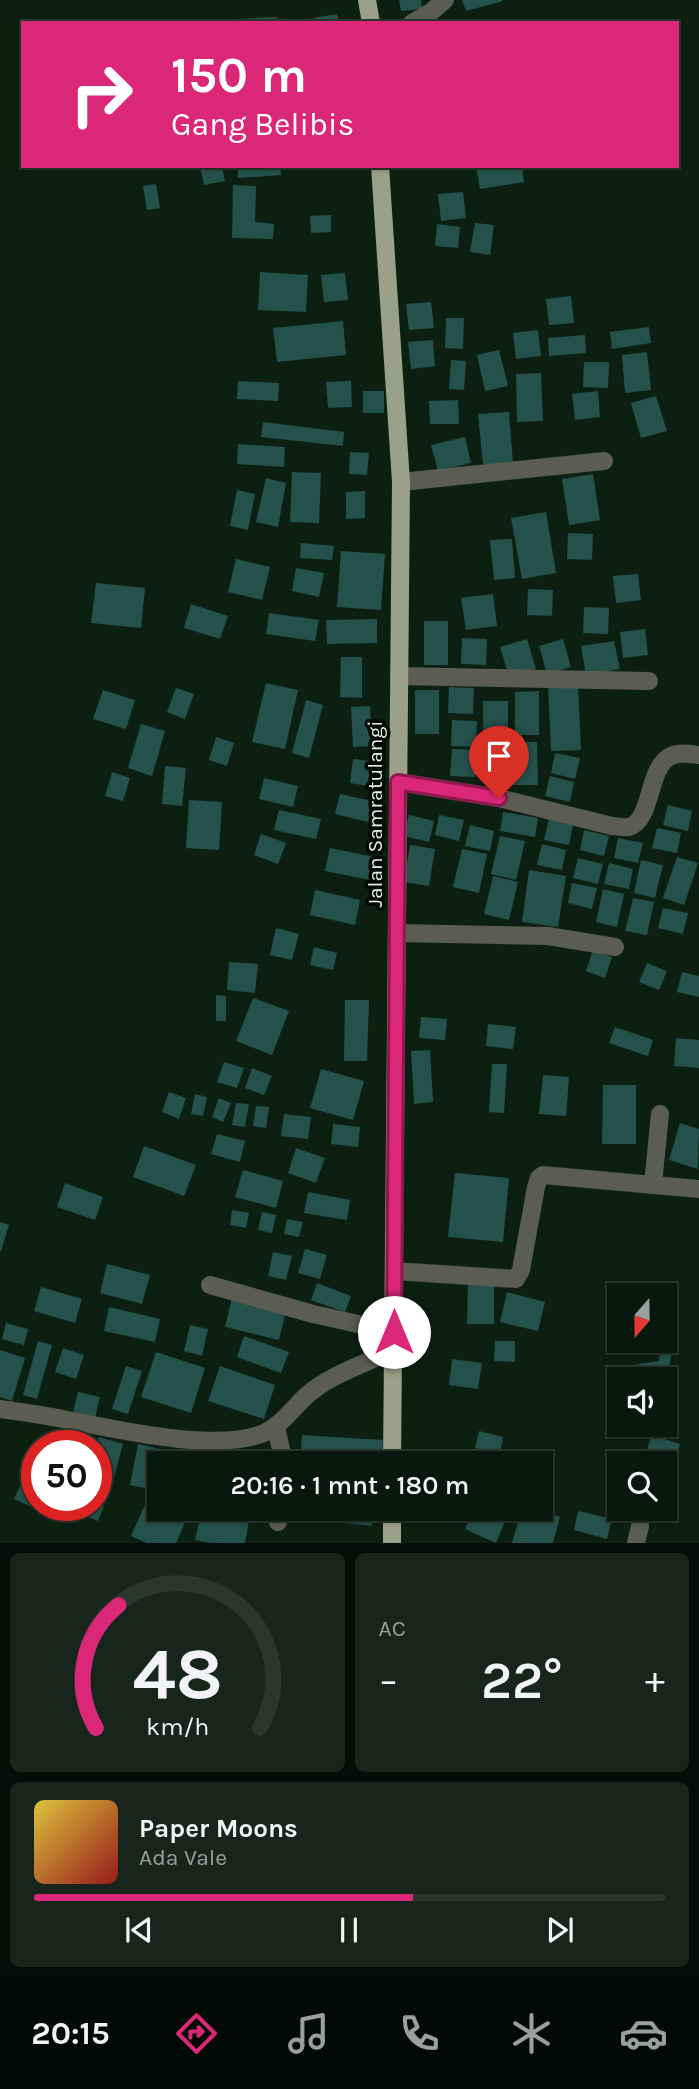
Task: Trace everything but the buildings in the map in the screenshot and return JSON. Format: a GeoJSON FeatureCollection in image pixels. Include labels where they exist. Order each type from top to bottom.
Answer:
{"type":"FeatureCollection","features":[{"type":"Feature","properties":{"kind":"main road"},"geometry":{"type":"LineString","coordinates":[[367,0],[371,21]]}},
{"type":"Feature","properties":{"kind":"main road","name":"Jalan Samratulangi"},"geometry":{"type":"LineString","coordinates":[[380,168],[401,482],[393,1451]]}},
{"type":"Feature","properties":{"kind":"main road"},"geometry":{"type":"LineString","coordinates":[[392,1521],[392,1543]]}},
{"type":"Feature","properties":{"kind":"street"},"geometry":{"type":"LineString","coordinates":[[415,21],[445,0]]}},
{"type":"Feature","properties":{"kind":"street"},"geometry":{"type":"LineString","coordinates":[[401,482],[604,461]]}},
{"type":"Feature","properties":{"kind":"street"},"geometry":{"type":"LineString","coordinates":[[399,676],[649,681]]}},
{"type":"Feature","properties":{"kind":"street"},"geometry":{"type":"LineString","coordinates":[[398,782],[499,798],[612,826],[628,827],[637,822],[659,767],[668,757],[678,754],[699,755]]}},
{"type":"Feature","properties":{"kind":"street"},"geometry":{"type":"LineString","coordinates":[[397,933],[548,936],[615,947]]}},
{"type":"Feature","properties":{"kind":"street"},"geometry":{"type":"LineString","coordinates":[[653,1184],[660,1114]]}},
{"type":"Feature","properties":{"kind":"street"},"geometry":{"type":"LineString","coordinates":[[394,1271],[516,1279],[521,1270],[536,1187],[543,1175],[699,1189]]}},
{"type":"Feature","properties":{"kind":"street"},"geometry":{"type":"LineString","coordinates":[[210,1285],[313,1314],[393,1341]]}},
{"type":"Feature","properties":{"kind":"street"},"geometry":{"type":"LineString","coordinates":[[0,1409],[135,1433],[212,1441],[238,1440],[276,1427],[312,1391],[393,1341]]}},
{"type":"Feature","properties":{"kind":"street"},"geometry":{"type":"LineString","coordinates":[[276,1427],[281,1451]]}},
{"type":"Feature","properties":{"kind":"route"},"geometry":{"type":"LineString","coordinates":[[394,1332],[398,782],[499,798]]}}]}
